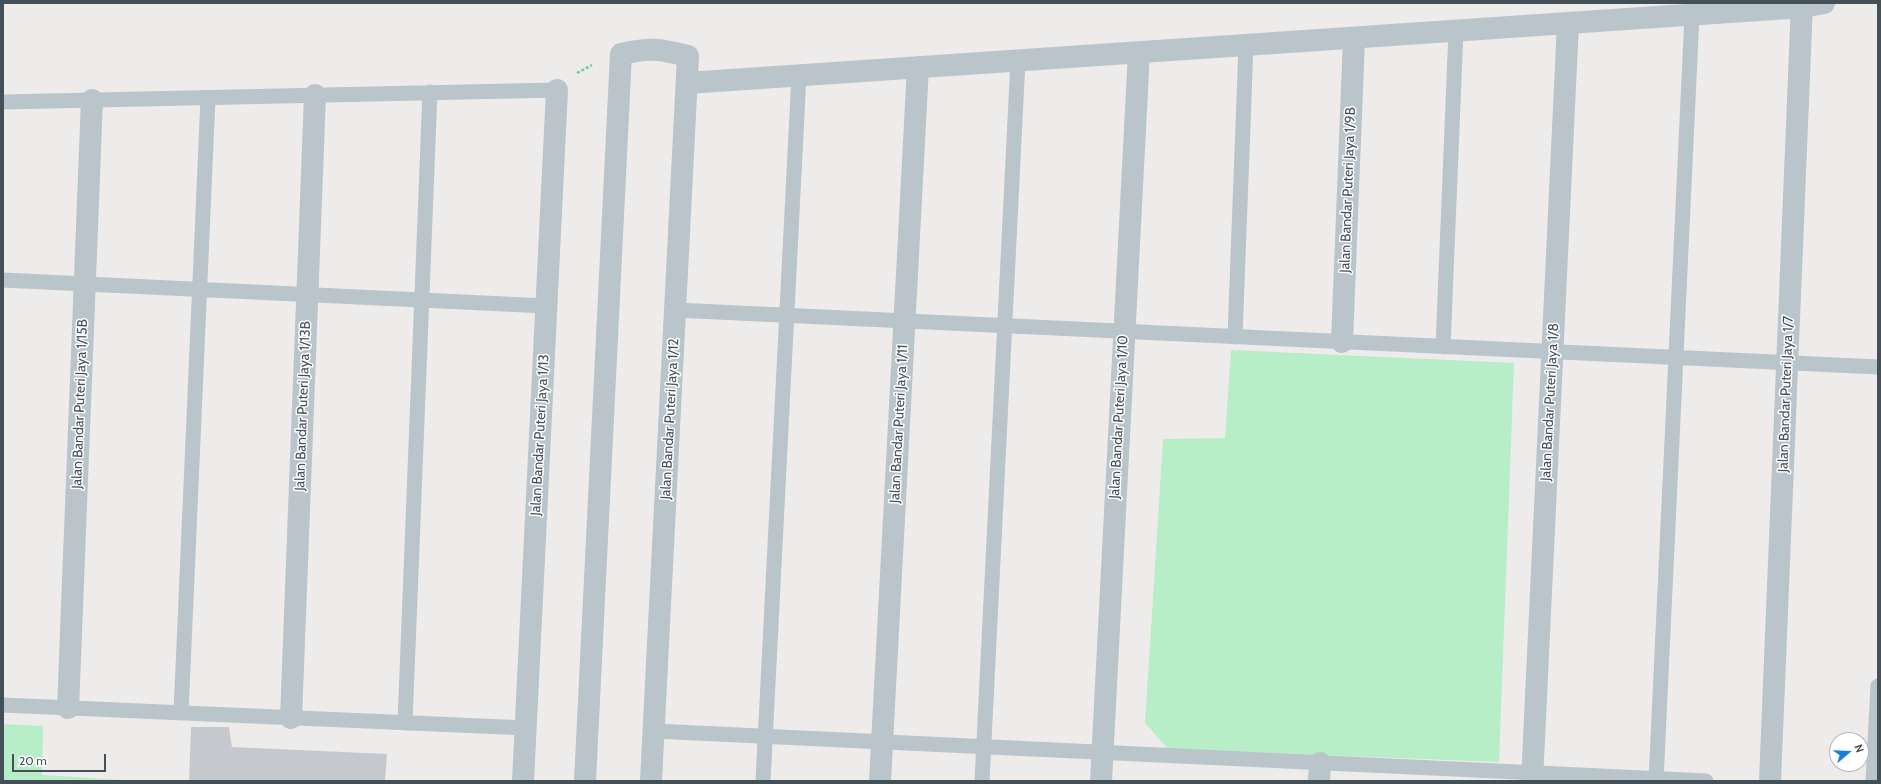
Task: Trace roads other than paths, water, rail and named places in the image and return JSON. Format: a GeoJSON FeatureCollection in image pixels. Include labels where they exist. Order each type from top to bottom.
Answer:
{"type":"FeatureCollection","features":[{"type":"Feature","properties":{"kind":"street"},"geometry":{"type":"LineString","coordinates":[[687,83],[1692,15],[1824,3]]}},
{"type":"Feature","properties":{"kind":"street","name":"Jalan Bandar Puteri Jaya 1/7"},"geometry":{"type":"LineString","coordinates":[[1770,781],[1802,5]]}},
{"type":"Feature","properties":{"kind":"street","name":"Jalan Bandar Puteri Jaya 1/8"},"geometry":{"type":"LineString","coordinates":[[1532,777],[1568,23]]}},
{"type":"Feature","properties":{"kind":"street","name":"Jalan Bandar Puteri Jaya 1/9B"},"geometry":{"type":"LineString","coordinates":[[1342,342],[1354,38]]}},
{"type":"Feature","properties":{"kind":"street","name":"Jalan Bandar Puteri Jaya 1/12"},"geometry":{"type":"LineString","coordinates":[[584,781],[621,54],[658,48],[688,56],[651,781]]}},
{"type":"Feature","properties":{"kind":"street","name":"Jalan Bandar Puteri Jaya 1/10"},"geometry":{"type":"LineString","coordinates":[[1101,781],[1139,52]]}},
{"type":"Feature","properties":{"kind":"street","name":"Jalan Bandar Puteri Jaya 1/11"},"geometry":{"type":"LineString","coordinates":[[880,781],[918,67]]}},
{"type":"Feature","properties":{"kind":"street","name":"Jalan Bandar Puteri Jaya 1/13"},"geometry":{"type":"LineString","coordinates":[[523,781],[557,90]]}},
{"type":"Feature","properties":{"kind":"street","name":"Jalan Bandar Puteri Jaya 1/13B"},"geometry":{"type":"LineString","coordinates":[[291,718],[315,95]]}},
{"type":"Feature","properties":{"kind":"street","name":"Jalan Bandar Puteri Jaya 1/15B"},"geometry":{"type":"LineString","coordinates":[[68,708],[92,100]]}},
{"type":"Feature","properties":{"kind":"lane"},"geometry":{"type":"LineString","coordinates":[[1656,780],[1692,15]]}},
{"type":"Feature","properties":{"kind":"lane"},"geometry":{"type":"LineString","coordinates":[[1443,347],[1456,31]]}},
{"type":"Feature","properties":{"kind":"lane"},"geometry":{"type":"LineString","coordinates":[[1235,337],[1246,45]]}},
{"type":"Feature","properties":{"kind":"lane"},"geometry":{"type":"LineString","coordinates":[[982,781],[1018,60]]}},
{"type":"Feature","properties":{"kind":"lane"},"geometry":{"type":"LineString","coordinates":[[763,781],[799,75]]}},
{"type":"Feature","properties":{"kind":"lane"},"geometry":{"type":"LineString","coordinates":[[3,102],[557,90]]}},
{"type":"Feature","properties":{"kind":"lane"},"geometry":{"type":"LineString","coordinates":[[405,723],[430,92]]}},
{"type":"Feature","properties":{"kind":"lane"},"geometry":{"type":"LineString","coordinates":[[181,713],[208,98]]}},
{"type":"Feature","properties":{"kind":"lane"},"geometry":{"type":"LineString","coordinates":[[3,280],[546,306]]}},
{"type":"Feature","properties":{"kind":"lane"},"geometry":{"type":"LineString","coordinates":[[676,310],[1878,367]]}},
{"type":"Feature","properties":{"kind":"lane"},"geometry":{"type":"LineString","coordinates":[[1873,781],[1878,686]]}},
{"type":"Feature","properties":{"kind":"lane"},"geometry":{"type":"LineString","coordinates":[[3,705],[526,728]]}},
{"type":"Feature","properties":{"kind":"lane"},"geometry":{"type":"LineString","coordinates":[[654,731],[1102,752],[1319,772],[1706,781]]}}]}
